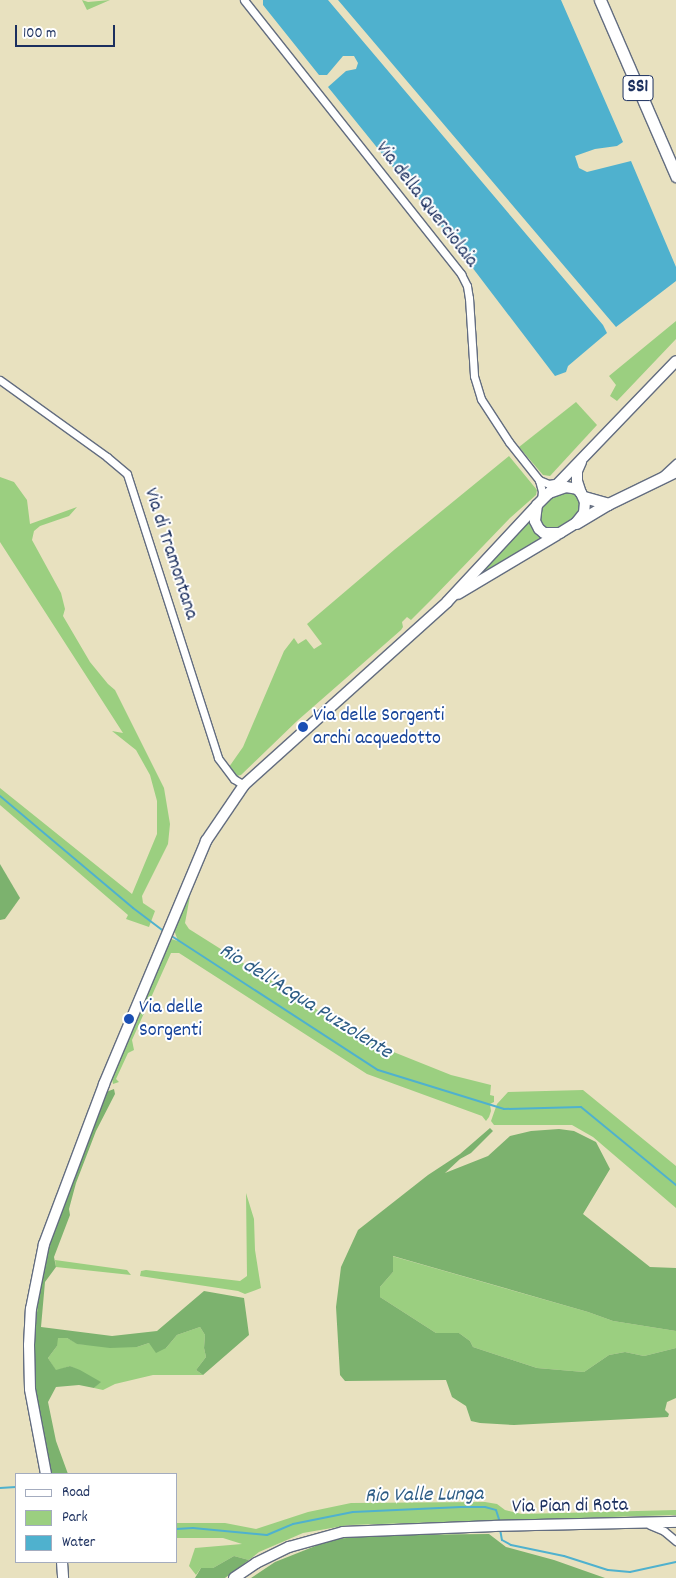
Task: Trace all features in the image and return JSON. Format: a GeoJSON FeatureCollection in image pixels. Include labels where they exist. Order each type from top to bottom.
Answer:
{"type":"FeatureCollection","features":[{"type":"Feature","properties":{"kind":"highway","name":"SS1"},"geometry":{"type":"LineString","coordinates":[[600,0],[676,176]]}},
{"type":"Feature","properties":{"kind":"highway","name":"SS1"},"geometry":{"type":"LineString","coordinates":[[607,0],[676,158]]}},
{"type":"Feature","properties":{"kind":"highway"},"geometry":{"type":"LineString","coordinates":[[576,523],[608,504],[676,471]]}},
{"type":"Feature","properties":{"kind":"highway"},"geometry":{"type":"LineString","coordinates":[[583,495],[608,504]]}},
{"type":"Feature","properties":{"kind":"main road"},"geometry":{"type":"LineString","coordinates":[[46,1473],[30,1389],[29,1367],[31,1310],[39,1267],[52,1219],[104,1084],[206,841],[244,785],[447,602],[539,503],[676,361]]}},
{"type":"Feature","properties":{"kind":"main road"},"geometry":{"type":"LineString","coordinates":[[447,602],[576,523],[584,513],[583,495],[577,481],[577,471],[581,461]]}},
{"type":"Feature","properties":{"kind":"main road"},"geometry":{"type":"LineString","coordinates":[[549,493],[566,486],[577,489],[583,495]]}},
{"type":"Feature","properties":{"kind":"main road"},"geometry":{"type":"LineString","coordinates":[[539,503],[535,521],[538,529],[549,534],[560,533]]}},
{"type":"Feature","properties":{"kind":"main road","name":"Via Pian di Rota"},"geometry":{"type":"LineString","coordinates":[[234,1578],[282,1550],[330,1534],[354,1531],[676,1522]]}},
{"type":"Feature","properties":{"kind":"main road"},"geometry":{"type":"LineString","coordinates":[[62,1563],[63,1578]]}},
{"type":"Feature","properties":{"kind":"street","name":"Via della Querciolaia"},"geometry":{"type":"LineString","coordinates":[[244,0],[461,274],[467,286],[469,298],[474,376],[481,399],[509,442],[539,480]]}},
{"type":"Feature","properties":{"kind":"street","name":"Via di Tramontana"},"geometry":{"type":"LineString","coordinates":[[0,380],[107,457],[127,474],[218,758],[234,779],[244,785]]}},
{"type":"Feature","properties":{"kind":"street"},"geometry":{"type":"LineString","coordinates":[[662,477],[670,466],[676,463]]}},
{"type":"Feature","properties":{"kind":"street"},"geometry":{"type":"LineString","coordinates":[[539,480],[549,484],[560,482]]}},
{"type":"Feature","properties":{"kind":"street"},"geometry":{"type":"LineString","coordinates":[[539,480],[542,491],[539,503]]}},
{"type":"Feature","properties":{"kind":"street"},"geometry":{"type":"LineString","coordinates":[[642,1523],[664,1531],[676,1541]]}},
{"type":"Feature","properties":{"kind":"green space"},"geometry":{"type":"Polygon","coordinates":[[[82,0],[88,2],[110,0],[87,10],[82,0]]]}},
{"type":"Feature","properties":{"kind":"green space"},"geometry":{"type":"Polygon","coordinates":[[[676,321],[676,339],[617,401],[610,396],[616,385],[609,376],[676,321]]]}},
{"type":"Feature","properties":{"kind":"green space"},"geometry":{"type":"Polygon","coordinates":[[[576,402],[597,425],[550,476],[543,475],[519,447],[576,402]]]}},
{"type":"Feature","properties":{"kind":"green space"},"geometry":{"type":"Polygon","coordinates":[[[509,456],[537,490],[536,495],[510,518],[411,620],[407,617],[402,622],[403,627],[401,630],[297,721],[241,775],[237,776],[231,772],[229,767],[243,747],[284,651],[294,638],[298,644],[306,639],[314,649],[322,644],[307,624],[509,456]]]}},
{"type":"Feature","properties":{"kind":"green space"},"geometry":{"type":"Polygon","coordinates":[[[0,477],[14,482],[27,500],[30,524],[77,507],[69,516],[40,526],[34,531],[32,540],[61,593],[65,609],[63,616],[90,662],[115,690],[164,788],[170,824],[168,844],[142,896],[143,903],[155,911],[149,927],[126,919],[128,915],[0,805],[0,788],[132,894],[157,834],[157,801],[150,775],[136,750],[112,731],[123,733],[0,542],[0,477]]]}},
{"type":"Feature","properties":{"kind":"green space"},"geometry":{"type":"Polygon","coordinates":[[[572,491],[581,499],[581,509],[578,515],[555,529],[542,527],[538,521],[540,511],[554,495],[572,491]]]}},
{"type":"Feature","properties":{"kind":"green space"},"geometry":{"type":"Polygon","coordinates":[[[530,521],[533,528],[543,537],[478,575],[530,521]]]}},
{"type":"Feature","properties":{"kind":"green space"},"geometry":{"type":"Polygon","coordinates":[[[0,864],[20,898],[5,919],[0,920],[0,864]]]}},
{"type":"Feature","properties":{"kind":"green space"},"geometry":{"type":"Polygon","coordinates":[[[190,896],[185,923],[189,929],[324,1014],[386,1049],[451,1075],[491,1085],[490,1095],[494,1096],[494,1102],[490,1104],[491,1111],[489,1117],[486,1121],[482,1116],[367,1074],[179,953],[171,953],[132,1040],[134,1050],[128,1053],[116,1079],[119,1082],[113,1084],[112,1079],[169,943],[171,939],[178,941],[174,930],[190,896]]]}},
{"type":"Feature","properties":{"kind":"green space"},"geometry":{"type":"Polygon","coordinates":[[[114,1089],[115,1094],[96,1131],[76,1183],[69,1209],[70,1215],[54,1257],[56,1267],[45,1282],[41,1327],[112,1336],[157,1331],[204,1291],[244,1298],[249,1335],[203,1375],[196,1370],[206,1357],[204,1348],[205,1335],[200,1327],[177,1335],[166,1348],[156,1353],[149,1343],[137,1347],[110,1348],[77,1344],[67,1338],[58,1338],[57,1346],[48,1358],[56,1370],[70,1366],[101,1382],[94,1388],[79,1385],[56,1387],[48,1402],[56,1441],[68,1473],[51,1473],[37,1410],[32,1366],[40,1281],[44,1260],[64,1202],[106,1092],[114,1089]]]}},
{"type":"Feature","properties":{"kind":"green space"},"geometry":{"type":"Polygon","coordinates":[[[583,1090],[676,1166],[676,1208],[593,1137],[572,1125],[494,1125],[491,1121],[497,1104],[508,1092],[583,1090]]]}},
{"type":"Feature","properties":{"kind":"green space"},"geometry":{"type":"Polygon","coordinates":[[[490,1128],[493,1131],[471,1153],[460,1159],[445,1173],[488,1156],[510,1136],[531,1131],[559,1129],[574,1131],[596,1142],[610,1169],[583,1214],[650,1267],[676,1268],[676,1331],[613,1321],[588,1312],[393,1256],[393,1272],[380,1287],[380,1297],[436,1333],[459,1333],[470,1341],[473,1347],[537,1368],[584,1372],[609,1355],[625,1352],[644,1356],[676,1348],[676,1398],[667,1402],[665,1410],[669,1414],[668,1417],[514,1425],[480,1423],[471,1421],[466,1406],[452,1397],[446,1380],[345,1381],[340,1375],[336,1307],[341,1267],[358,1230],[428,1175],[460,1154],[490,1128]]]}},
{"type":"Feature","properties":{"kind":"green space"},"geometry":{"type":"Polygon","coordinates":[[[246,1193],[254,1219],[255,1250],[261,1288],[245,1294],[238,1291],[140,1276],[141,1271],[146,1270],[240,1281],[247,1276],[246,1193]]]}},
{"type":"Feature","properties":{"kind":"green space"},"geometry":{"type":"Polygon","coordinates":[[[392,1256],[588,1312],[613,1321],[676,1331],[676,1348],[644,1356],[625,1352],[609,1355],[584,1372],[537,1368],[473,1347],[470,1341],[459,1333],[436,1333],[380,1297],[380,1287],[393,1272],[392,1256]]]}},
{"type":"Feature","properties":{"kind":"green space"},"geometry":{"type":"Polygon","coordinates":[[[55,1260],[127,1270],[131,1275],[56,1267],[55,1260]]]}},
{"type":"Feature","properties":{"kind":"green space"},"geometry":{"type":"Polygon","coordinates":[[[200,1327],[205,1335],[204,1348],[206,1357],[196,1370],[203,1375],[153,1375],[115,1384],[103,1390],[94,1388],[100,1382],[70,1366],[56,1371],[48,1358],[57,1346],[57,1338],[67,1338],[78,1344],[137,1347],[149,1343],[166,1348],[177,1335],[200,1327]]]}},
{"type":"Feature","properties":{"kind":"green space"},"geometry":{"type":"Polygon","coordinates":[[[485,1502],[497,1504],[505,1510],[522,1514],[676,1510],[676,1515],[349,1525],[303,1533],[259,1552],[249,1560],[234,1556],[213,1568],[201,1568],[196,1575],[189,1566],[195,1548],[242,1544],[223,1538],[178,1538],[178,1523],[225,1523],[256,1529],[308,1512],[351,1503],[485,1502]]]}},
{"type":"Feature","properties":{"kind":"green space"},"geometry":{"type":"Polygon","coordinates":[[[489,1534],[506,1547],[554,1560],[605,1578],[251,1578],[275,1562],[333,1539],[386,1535],[489,1534]]]}},
{"type":"Feature","properties":{"kind":"green space"},"geometry":{"type":"Polygon","coordinates":[[[234,1556],[249,1560],[225,1578],[195,1578],[201,1568],[213,1568],[234,1556]]]}},
{"type":"Feature","properties":{"kind":"water"},"geometry":{"type":"Polygon","coordinates":[[[263,0],[328,0],[603,325],[607,333],[568,366],[566,372],[555,376],[443,229],[328,87],[346,71],[356,69],[358,63],[354,56],[343,56],[327,75],[319,75],[263,5],[263,0]]]}},
{"type":"Feature","properties":{"kind":"water"},"geometry":{"type":"Polygon","coordinates":[[[338,0],[561,0],[623,142],[617,146],[595,149],[575,156],[579,168],[587,172],[631,161],[676,267],[676,281],[616,327],[338,0]]]}},
{"type":"Feature","properties":{"kind":"waterway","name":"Rio dell'Acqua Puzzolente"},"geometry":{"type":"LineString","coordinates":[[0,796],[133,908],[164,931]]}},
{"type":"Feature","properties":{"kind":"waterway","name":"Rio dell'Acqua Puzzolente"},"geometry":{"type":"LineString","coordinates":[[170,935],[378,1070],[504,1109],[581,1107],[676,1185]]}},
{"type":"Feature","properties":{"kind":"waterway","name":"Rio Valle Lunga"},"geometry":{"type":"LineString","coordinates":[[0,1488],[15,1487]]}},
{"type":"Feature","properties":{"kind":"waterway","name":"Rio Valle Lunga"},"geometry":{"type":"LineString","coordinates":[[178,1529],[193,1528],[267,1535],[293,1524],[353,1512],[461,1507],[485,1507],[496,1510],[500,1522]]}},
{"type":"Feature","properties":{"kind":"waterway","name":"Rio Valle Lunga"},"geometry":{"type":"LineString","coordinates":[[500,1529],[502,1540],[511,1545],[564,1556],[608,1570],[630,1572],[676,1562]]}},
{"type":"Feature","properties":{"kind":"place","name":"Via delle Sorgenti archi acquedotto"},"geometry":{"type":"Point","coordinates":[303,727]}},
{"type":"Feature","properties":{"kind":"place","name":"Via delle Sorgenti"},"geometry":{"type":"Point","coordinates":[129,1019]}}]}
